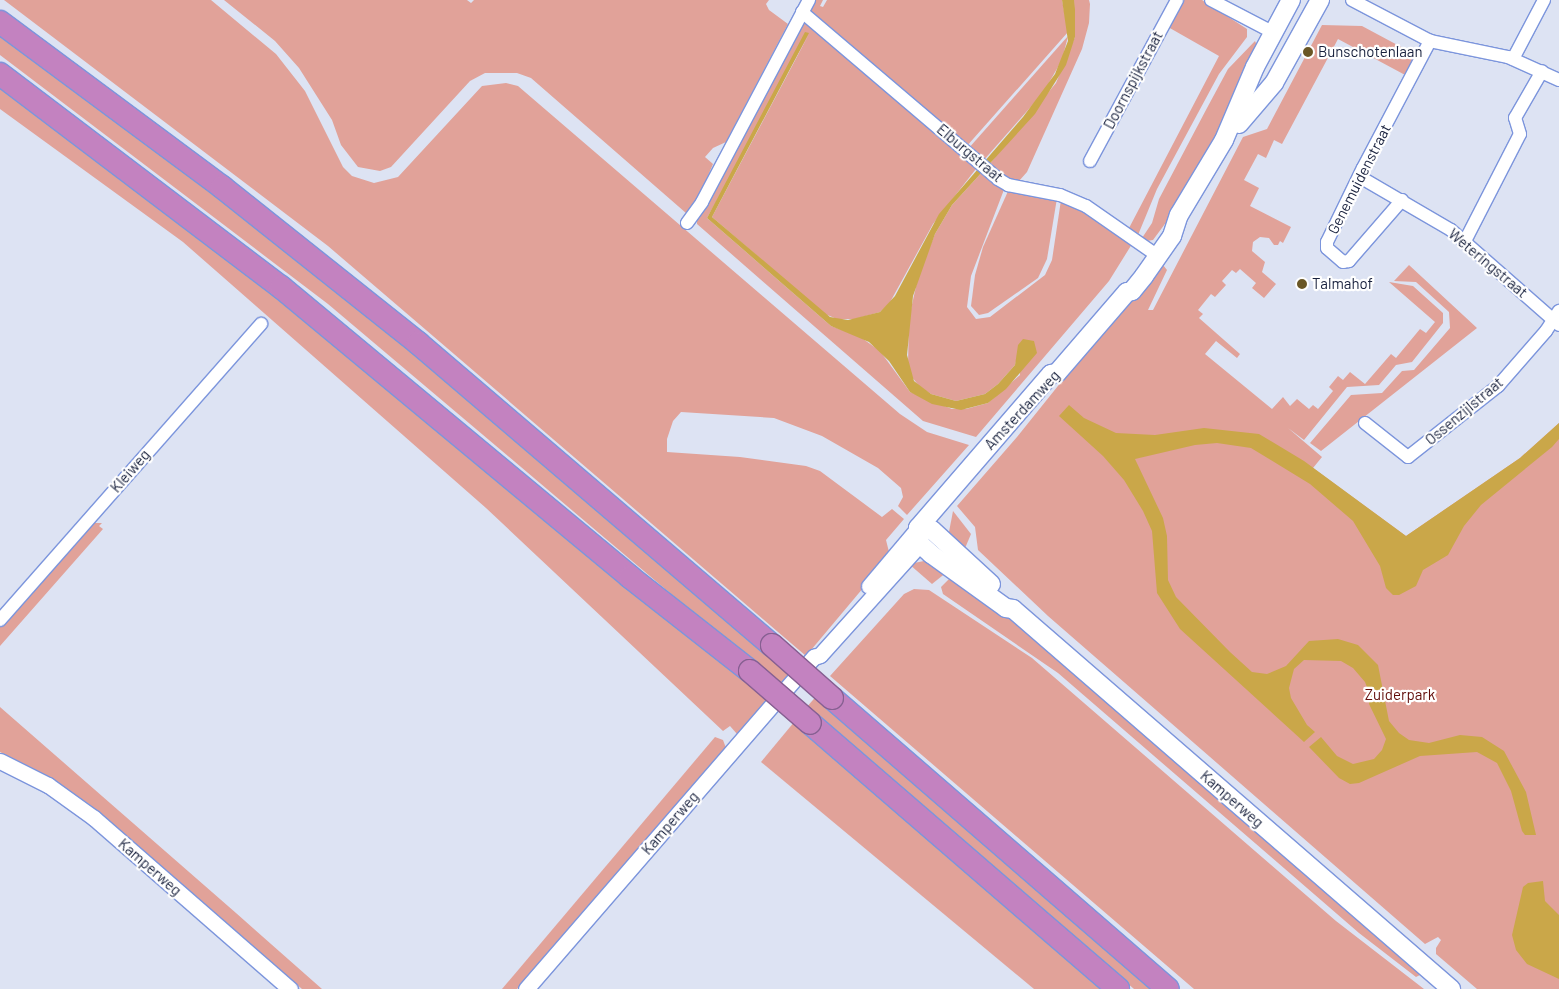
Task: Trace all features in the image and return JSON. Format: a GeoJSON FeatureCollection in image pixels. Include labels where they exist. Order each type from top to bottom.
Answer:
{"type":"FeatureCollection","features":[{"type":"Feature","properties":{"kind":"highway"},"geometry":{"type":"LineString","coordinates":[[0,22],[222,187],[404,331],[1168,989]]}},
{"type":"Feature","properties":{"kind":"highway"},"geometry":{"type":"LineString","coordinates":[[0,74],[295,298],[642,587],[750,671],[1118,989]]}},
{"type":"Feature","properties":{"kind":"main road","name":"Amsterdamweg"},"geometry":{"type":"LineString","coordinates":[[923,534],[1051,374],[1057,373],[1127,292],[1127,286],[1154,254],[1173,216],[1179,215],[1224,140],[1291,0]]}},
{"type":"Feature","properties":{"kind":"main road","name":"Amsterdamweg"},"geometry":{"type":"LineString","coordinates":[[1224,140],[1230,137],[1270,89],[1320,0]]}},
{"type":"Feature","properties":{"kind":"main road"},"geometry":{"type":"LineString","coordinates":[[1274,33],[1296,44]]}},
{"type":"Feature","properties":{"kind":"main road","name":"Kamperweg"},"geometry":{"type":"LineString","coordinates":[[923,534],[1006,608],[1013,610],[1451,989]]}},
{"type":"Feature","properties":{"kind":"street"},"geometry":{"type":"LineString","coordinates":[[688,223],[717,161],[809,0]]}},
{"type":"Feature","properties":{"kind":"street","name":"Doornspijkstraat"},"geometry":{"type":"LineString","coordinates":[[1090,161],[1177,0]]}},
{"type":"Feature","properties":{"kind":"street"},"geometry":{"type":"LineString","coordinates":[[1211,0],[1274,33]]}},
{"type":"Feature","properties":{"kind":"street"},"geometry":{"type":"LineString","coordinates":[[1352,0],[1430,41],[1513,59],[1531,70],[1542,72],[1559,80]]}},
{"type":"Feature","properties":{"kind":"street"},"geometry":{"type":"LineString","coordinates":[[1513,59],[1544,0]]}},
{"type":"Feature","properties":{"kind":"street","name":"Elburgstraat"},"geometry":{"type":"LineString","coordinates":[[802,12],[983,166],[1008,185],[1060,195],[1086,206],[1154,254]]}},
{"type":"Feature","properties":{"kind":"street","name":"Genemuidenstraat"},"geometry":{"type":"LineString","coordinates":[[1402,200],[1349,261],[1343,262],[1327,248],[1327,242],[1430,41]]}},
{"type":"Feature","properties":{"kind":"street"},"geometry":{"type":"LineString","coordinates":[[1465,241],[1520,134],[1516,118],[1542,72]]}},
{"type":"Feature","properties":{"kind":"street","name":"Weteringstraat"},"geometry":{"type":"LineString","coordinates":[[1360,177],[1402,200],[1465,241],[1557,319]]}},
{"type":"Feature","properties":{"kind":"street","name":"Ossenzijlstraat"},"geometry":{"type":"LineString","coordinates":[[1365,424],[1408,457],[1498,386],[1557,319]]}},
{"type":"Feature","properties":{"kind":"street","name":"Kleiweg"},"geometry":{"type":"LineString","coordinates":[[0,620],[261,324]]}},
{"type":"Feature","properties":{"kind":"street","name":"Kamperweg"},"geometry":{"type":"LineString","coordinates":[[526,989],[814,657],[820,655],[923,534]]}},
{"type":"Feature","properties":{"kind":"street","name":"Kamperweg"},"geometry":{"type":"LineString","coordinates":[[0,761],[48,785],[94,818],[290,989]]}},
{"type":"Feature","properties":{"kind":"green space"},"geometry":{"type":"Polygon","coordinates":[[[4,0],[211,0],[276,54],[305,91],[343,167],[352,176],[374,183],[398,177],[482,86],[506,83],[518,86],[900,414],[927,432],[969,445],[907,515],[898,506],[903,497],[901,488],[878,468],[822,436],[774,418],[681,412],[673,421],[667,439],[667,452],[740,457],[806,466],[820,471],[882,517],[892,509],[904,519],[886,540],[890,556],[806,656],[328,246],[4,0]]]}},
{"type":"Feature","properties":{"kind":"green space"},"geometry":{"type":"Polygon","coordinates":[[[224,0],[467,0],[471,3],[474,0],[769,0],[766,4],[769,10],[788,24],[726,142],[713,148],[705,157],[713,164],[704,185],[710,190],[694,220],[531,78],[517,73],[485,73],[470,81],[391,167],[380,171],[358,167],[341,145],[332,120],[299,68],[275,41],[224,0]]]}},
{"type":"Feature","properties":{"kind":"green space"},"geometry":{"type":"Polygon","coordinates":[[[812,0],[823,0],[820,6],[823,7],[827,0],[1062,0],[1068,32],[966,147],[810,12],[812,0]]]}},
{"type":"Feature","properties":{"kind":"green space"},"geometry":{"type":"Polygon","coordinates":[[[1074,0],[1089,0],[1090,4],[1089,23],[1082,49],[1027,172],[1019,181],[1013,182],[988,166],[1056,83],[1075,37],[1074,0]]]}},
{"type":"Feature","properties":{"kind":"green space"},"geometry":{"type":"Polygon","coordinates":[[[1182,0],[1202,0],[1247,29],[1247,37],[1219,74],[1157,189],[1138,235],[1128,230],[1219,56],[1168,27],[1182,0]]]}},
{"type":"Feature","properties":{"kind":"green space"},"geometry":{"type":"Polygon","coordinates":[[[804,21],[979,165],[933,224],[889,304],[880,312],[855,319],[837,319],[825,314],[712,217],[809,34],[707,218],[831,326],[859,336],[880,351],[910,392],[952,409],[966,409],[988,403],[1020,375],[1018,353],[1015,365],[998,384],[985,394],[956,401],[931,394],[920,387],[911,376],[908,365],[909,318],[919,273],[935,234],[952,205],[984,170],[1005,187],[971,276],[967,307],[976,319],[990,317],[1045,275],[1052,260],[1061,200],[1082,209],[1132,244],[1109,281],[976,437],[923,421],[697,224],[697,217],[804,21]]]}},
{"type":"Feature","properties":{"kind":"green space","name":"Zuiderpark"},"geometry":{"type":"Polygon","coordinates":[[[1322,25],[1362,26],[1418,56],[1407,76],[1338,39],[1282,144],[1274,140],[1266,158],[1258,154],[1244,180],[1259,188],[1250,206],[1291,227],[1283,243],[1280,241],[1278,245],[1274,245],[1269,238],[1260,237],[1253,242],[1252,251],[1265,262],[1262,272],[1276,284],[1264,298],[1252,288],[1256,283],[1240,269],[1236,273],[1232,270],[1222,281],[1226,285],[1215,297],[1211,294],[1198,310],[1203,314],[1199,318],[1240,354],[1237,358],[1216,341],[1205,354],[1272,409],[1283,397],[1290,406],[1297,399],[1309,409],[1313,405],[1318,409],[1333,391],[1329,387],[1338,376],[1343,380],[1350,372],[1365,384],[1391,354],[1396,358],[1420,329],[1426,333],[1435,322],[1389,282],[1413,286],[1443,313],[1443,323],[1412,362],[1396,365],[1379,385],[1347,387],[1304,440],[1288,428],[1322,457],[1313,468],[1406,536],[1520,458],[1559,423],[1559,989],[1477,989],[1436,954],[1436,948],[1441,940],[1438,937],[1425,944],[1048,616],[978,550],[975,527],[957,506],[1017,437],[1159,260],[1167,270],[1148,310],[1153,310],[1243,137],[1267,129],[1322,25]]]}},
{"type":"Feature","properties":{"kind":"green space"},"geometry":{"type":"Polygon","coordinates":[[[0,33],[327,277],[793,671],[780,686],[328,304],[0,55],[0,33]]]}},
{"type":"Feature","properties":{"kind":"green space"},"geometry":{"type":"Polygon","coordinates":[[[1068,36],[1062,60],[1043,93],[983,161],[968,149],[1068,36]]]}},
{"type":"Feature","properties":{"kind":"green space"},"geometry":{"type":"Polygon","coordinates":[[[1255,41],[1259,50],[1237,105],[1173,213],[1153,240],[1147,241],[1142,238],[1152,223],[1159,199],[1228,69],[1255,41]]]}},
{"type":"Feature","properties":{"kind":"green space"},"geometry":{"type":"Polygon","coordinates":[[[0,79],[263,276],[769,699],[737,734],[730,726],[723,731],[486,508],[183,242],[0,109],[0,79]]]}},
{"type":"Feature","properties":{"kind":"green space"},"geometry":{"type":"Polygon","coordinates":[[[1009,189],[1057,198],[1047,259],[1038,278],[988,313],[979,315],[971,306],[975,275],[983,247],[1009,189]]]}},
{"type":"Feature","properties":{"kind":"green space"},"geometry":{"type":"Polygon","coordinates":[[[1409,265],[1477,328],[1321,451],[1310,443],[1351,395],[1382,393],[1402,371],[1414,370],[1450,328],[1449,312],[1416,282],[1394,281],[1409,265]]]}},
{"type":"Feature","properties":{"kind":"green space"},"geometry":{"type":"Polygon","coordinates":[[[953,511],[971,534],[963,553],[949,532],[953,511]]]}},
{"type":"Feature","properties":{"kind":"green space"},"geometry":{"type":"Polygon","coordinates":[[[90,523],[102,523],[99,526],[103,529],[0,646],[0,626],[90,523]]]}},
{"type":"Feature","properties":{"kind":"green space"},"geometry":{"type":"Polygon","coordinates":[[[924,561],[947,572],[932,584],[909,564],[924,561]]]}},
{"type":"Feature","properties":{"kind":"green space"},"geometry":{"type":"Polygon","coordinates":[[[953,575],[989,599],[1420,975],[1416,977],[1359,933],[1058,673],[943,594],[941,587],[953,575]]]}},
{"type":"Feature","properties":{"kind":"green space"},"geometry":{"type":"Polygon","coordinates":[[[914,589],[929,590],[1032,658],[1336,921],[1424,989],[1194,989],[830,676],[904,594],[914,589]]]}},
{"type":"Feature","properties":{"kind":"green space"},"geometry":{"type":"Polygon","coordinates":[[[819,693],[1164,989],[1134,989],[806,708],[819,693]]]}},
{"type":"Feature","properties":{"kind":"green space"},"geometry":{"type":"Polygon","coordinates":[[[0,707],[322,989],[302,989],[89,804],[38,771],[0,752],[0,707]]]}},
{"type":"Feature","properties":{"kind":"green space"},"geometry":{"type":"Polygon","coordinates":[[[795,721],[1110,989],[1034,989],[761,762],[795,721]]]}},
{"type":"Feature","properties":{"kind":"green space"},"geometry":{"type":"Polygon","coordinates":[[[715,737],[723,740],[726,748],[517,989],[502,989],[715,737]]]}},
{"type":"Feature","properties":{"kind":"shaded area"},"geometry":{"type":"Polygon","coordinates":[[[1062,0],[1074,0],[1075,9],[1075,37],[1066,65],[1035,114],[952,205],[935,234],[913,296],[907,355],[914,381],[931,394],[956,401],[985,394],[998,384],[1015,365],[1018,345],[1023,339],[1034,341],[1037,353],[1006,389],[988,403],[961,410],[932,404],[910,392],[889,361],[869,342],[831,326],[707,218],[805,32],[809,33],[712,217],[830,317],[848,320],[880,312],[895,296],[939,214],[1023,117],[1055,74],[1068,41],[1062,0]]]}},
{"type":"Feature","properties":{"kind":"shaded area"},"geometry":{"type":"Polygon","coordinates":[[[1069,405],[1084,418],[1116,433],[1155,435],[1204,428],[1259,434],[1304,461],[1406,536],[1520,458],[1559,423],[1559,439],[1552,447],[1481,505],[1464,526],[1448,555],[1423,570],[1416,586],[1399,595],[1393,595],[1386,588],[1380,566],[1353,521],[1310,484],[1251,448],[1217,443],[1195,445],[1135,459],[1163,518],[1167,536],[1168,580],[1176,597],[1230,652],[1252,672],[1267,674],[1286,666],[1309,641],[1338,639],[1358,645],[1378,665],[1389,721],[1399,733],[1409,740],[1429,743],[1460,735],[1482,737],[1504,751],[1526,792],[1536,835],[1525,835],[1522,831],[1511,791],[1497,763],[1477,752],[1420,756],[1359,783],[1350,784],[1339,778],[1309,747],[1321,737],[1337,756],[1353,764],[1374,759],[1382,750],[1386,739],[1369,704],[1370,695],[1365,682],[1353,668],[1341,661],[1304,660],[1294,669],[1289,688],[1291,698],[1307,725],[1315,732],[1304,742],[1180,629],[1157,593],[1152,531],[1143,511],[1124,480],[1103,456],[1059,416],[1069,405]]]}},
{"type":"Feature","properties":{"kind":"shaded area"},"geometry":{"type":"Polygon","coordinates":[[[1543,881],[1545,901],[1559,915],[1559,979],[1527,964],[1516,950],[1512,935],[1523,887],[1528,883],[1543,881]]]}},
{"type":"Feature","properties":{"kind":"place","name":"Bunschotenlaan"},"geometry":{"type":"Point","coordinates":[1308,52]}},
{"type":"Feature","properties":{"kind":"place","name":"Talmahof"},"geometry":{"type":"Point","coordinates":[1302,284]}}]}
